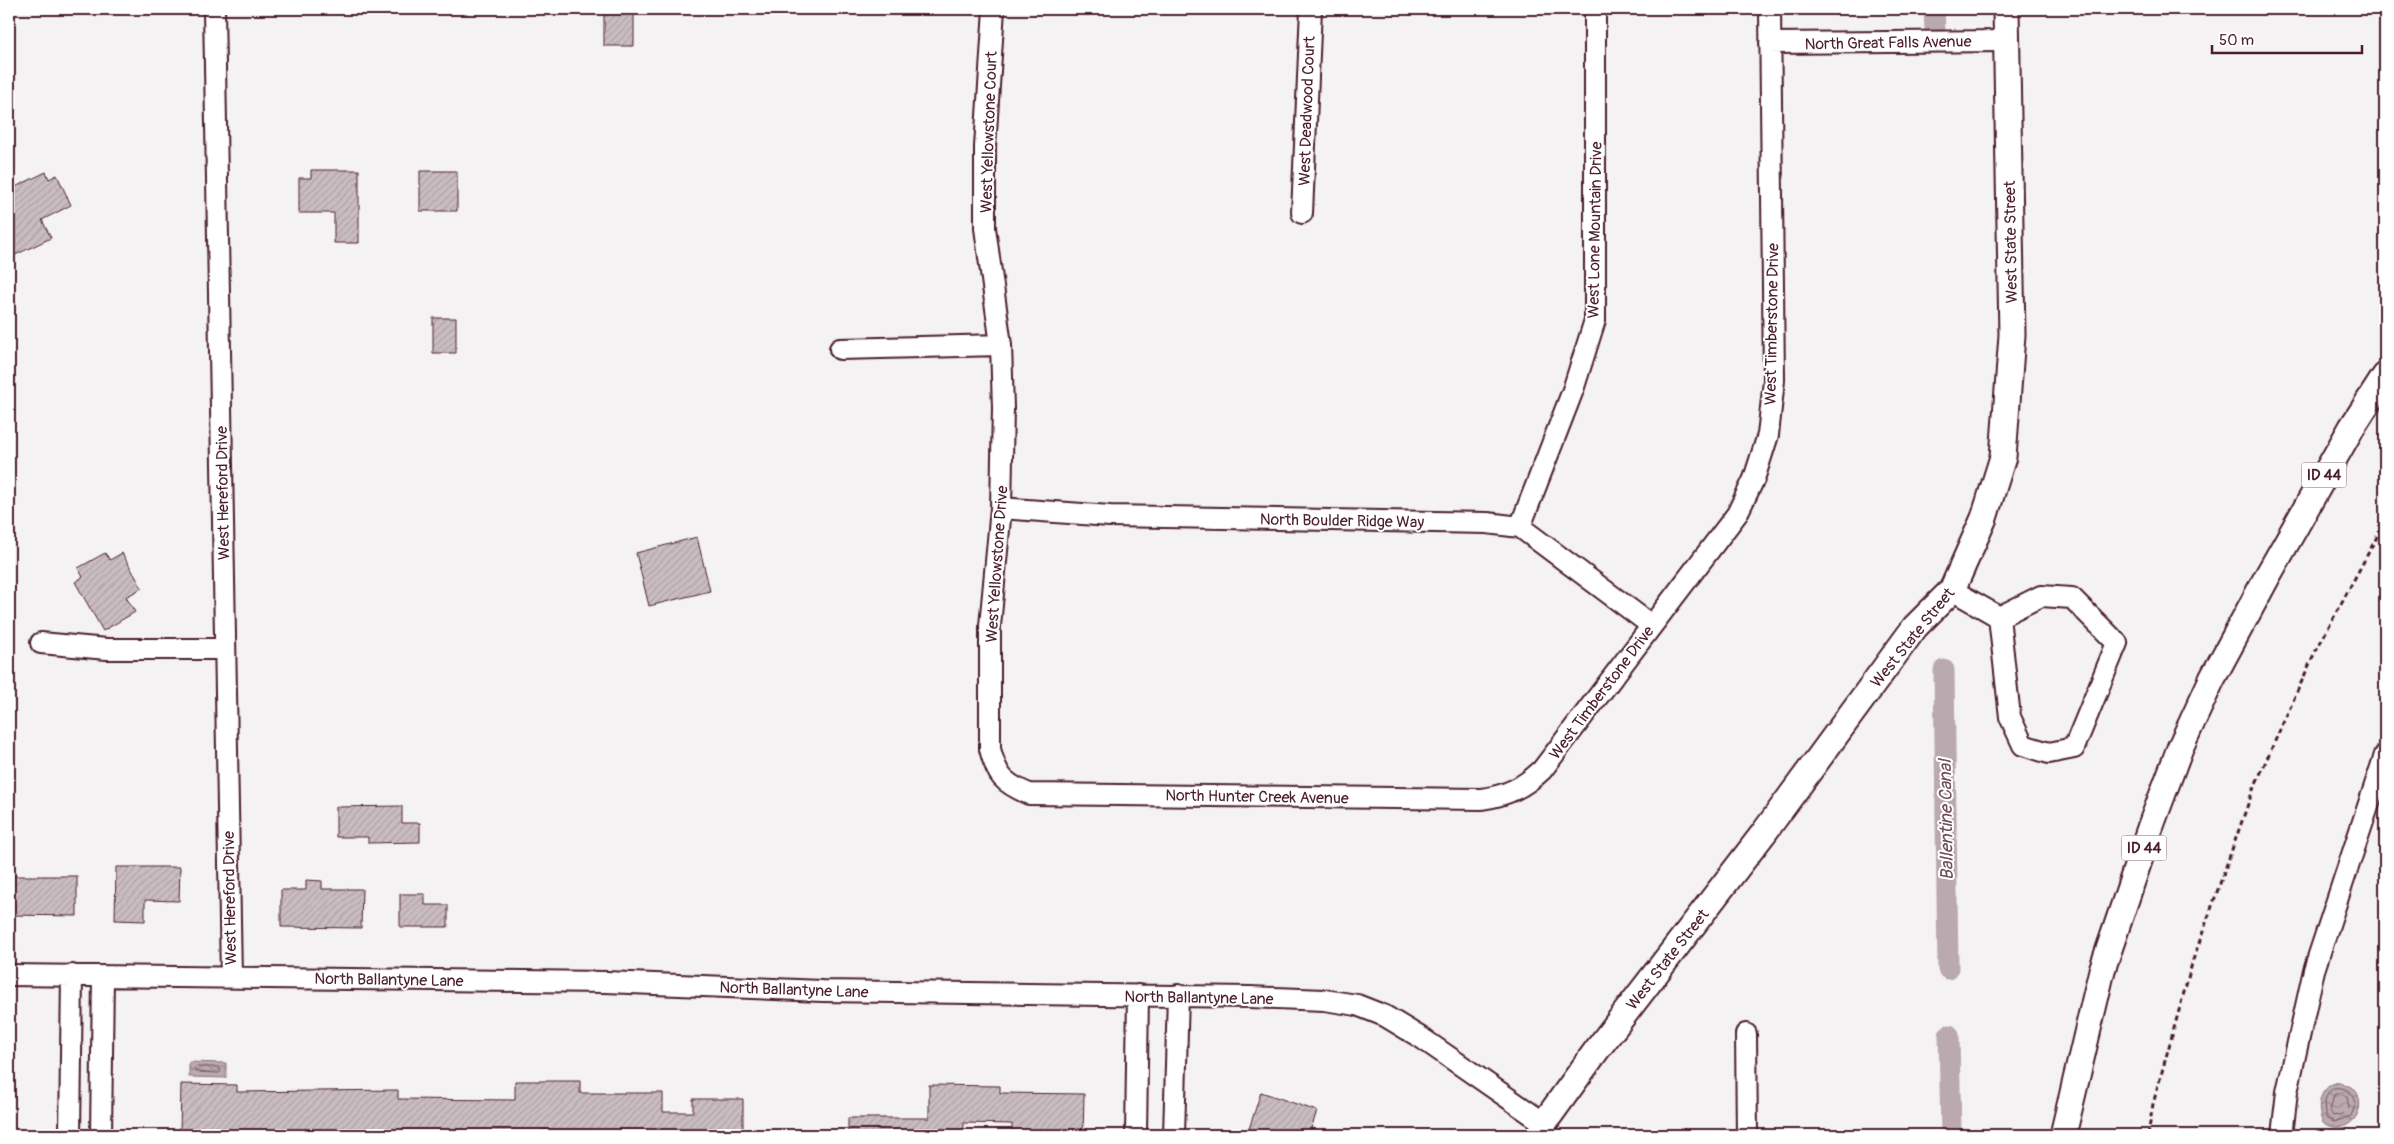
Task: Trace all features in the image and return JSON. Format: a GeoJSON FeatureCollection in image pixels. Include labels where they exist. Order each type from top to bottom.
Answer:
{"type":"FeatureCollection","features":[{"type":"Feature","properties":{"kind":"main road","name":"West State Street"},"geometry":{"type":"LineString","coordinates":[[1542,1129],[1596,1051],[1762,834],[1915,627],[1952,590],[1984,518],[2002,457],[2012,335],[2006,9]]}},
{"type":"Feature","properties":{"kind":"main road","name":"ID 44"},"geometry":{"type":"LineString","coordinates":[[2063,1135],[2102,970],[2150,828],[2180,748],[2212,679],[2258,594],[2352,427],[2385,376]]}},
{"type":"Feature","properties":{"kind":"street","name":"West Hereford Drive"},"geometry":{"type":"LineString","coordinates":[[214,9],[231,977]]}},
{"type":"Feature","properties":{"kind":"street","name":"West Yellowstone Court"},"geometry":{"type":"LineString","coordinates":[[994,9],[985,147],[985,228],[1001,345]]}},
{"type":"Feature","properties":{"kind":"street","name":"West Deadwood Court"},"geometry":{"type":"LineString","coordinates":[[1302,213],[1310,9]]}},
{"type":"Feature","properties":{"kind":"street","name":"West Lone Mountain Drive"},"geometry":{"type":"LineString","coordinates":[[1520,528],[1574,390],[1595,320],[1595,9]]}},
{"type":"Feature","properties":{"kind":"street","name":"West Timberstone Drive"},"geometry":{"type":"LineString","coordinates":[[1513,792],[1528,783],[1542,770],[1651,624],[1737,514],[1754,479],[1768,435],[1774,380],[1770,9]]}},
{"type":"Feature","properties":{"kind":"street","name":"North Great Falls Avenue"},"geometry":{"type":"LineString","coordinates":[[1770,43],[2006,40]]}},
{"type":"Feature","properties":{"kind":"street"},"geometry":{"type":"LineString","coordinates":[[840,349],[1001,345]]}},
{"type":"Feature","properties":{"kind":"street","name":"West Yellowstone Drive"},"geometry":{"type":"LineString","coordinates":[[1001,345],[1003,408],[1001,508],[990,626],[990,749],[994,766],[1003,780]]}},
{"type":"Feature","properties":{"kind":"street","name":"North Boulder Ridge Way"},"geometry":{"type":"LineString","coordinates":[[1001,508],[1110,516],[1487,523],[1520,528],[1651,624]]}},
{"type":"Feature","properties":{"kind":"street"},"geometry":{"type":"LineString","coordinates":[[1952,590],[1999,616]]}},
{"type":"Feature","properties":{"kind":"street"},"geometry":{"type":"LineString","coordinates":[[2041,596],[2072,598],[2117,643],[2074,748],[2049,753],[2023,745],[2010,717],[1999,616],[2041,596]]}},
{"type":"Feature","properties":{"kind":"street"},"geometry":{"type":"LineString","coordinates":[[41,643],[107,649],[225,649]]}},
{"type":"Feature","properties":{"kind":"street"},"geometry":{"type":"LineString","coordinates":[[2282,1135],[2287,1092],[2314,970],[2385,755]]}},
{"type":"Feature","properties":{"kind":"street","name":"North Hunter Creek Avenue"},"geometry":{"type":"LineString","coordinates":[[1003,780],[1029,794],[1481,799],[1513,792]]}},
{"type":"Feature","properties":{"kind":"street","name":"North Ballantyne Lane"},"geometry":{"type":"LineString","coordinates":[[9,975],[606,982],[822,991],[1305,999],[1357,1005],[1385,1016],[1423,1039],[1542,1129]]}},
{"type":"Feature","properties":{"kind":"street"},"geometry":{"type":"LineString","coordinates":[[70,1135],[72,976]]}},
{"type":"Feature","properties":{"kind":"street"},"geometry":{"type":"LineString","coordinates":[[101,1135],[104,976]]}},
{"type":"Feature","properties":{"kind":"street"},"geometry":{"type":"LineString","coordinates":[[1136,1135],[1138,996]]}},
{"type":"Feature","properties":{"kind":"street"},"geometry":{"type":"LineString","coordinates":[[1174,1135],[1178,996]]}},
{"type":"Feature","properties":{"kind":"street"},"geometry":{"type":"LineString","coordinates":[[1746,1034],[1747,1135]]}},
{"type":"Feature","properties":{"kind":"path"},"geometry":{"type":"LineString","coordinates":[[2148,1135],[2153,1104],[2193,960],[2253,790],[2314,654],[2385,522]]}},
{"type":"Feature","properties":{"kind":"water"},"geometry":{"type":"Polygon","coordinates":[[[189,1062],[226,1063],[226,1078],[189,1077],[189,1062]]]}},
{"type":"Feature","properties":{"kind":"water"},"geometry":{"type":"Polygon","coordinates":[[[2340,1082],[2355,1089],[2360,1106],[2358,1114],[2347,1125],[2332,1127],[2323,1123],[2319,1110],[2321,1097],[2328,1087],[2340,1082]]]}},
{"type":"Feature","properties":{"kind":"building"},"geometry":{"type":"Polygon","coordinates":[[[604,9],[634,9],[634,46],[604,46],[604,9]]]}},
{"type":"Feature","properties":{"kind":"building"},"geometry":{"type":"Polygon","coordinates":[[[311,170],[359,170],[359,243],[334,243],[334,213],[299,213],[299,178],[311,178],[311,170]]]}},
{"type":"Feature","properties":{"kind":"building"},"geometry":{"type":"Polygon","coordinates":[[[420,171],[457,171],[457,211],[420,211],[420,171]]]}},
{"type":"Feature","properties":{"kind":"building"},"geometry":{"type":"Polygon","coordinates":[[[46,172],[49,179],[57,175],[71,205],[42,220],[51,238],[13,256],[9,247],[9,190],[46,172]]]}},
{"type":"Feature","properties":{"kind":"building"},"geometry":{"type":"Polygon","coordinates":[[[433,318],[456,318],[456,353],[433,353],[433,318]]]}},
{"type":"Feature","properties":{"kind":"building"},"geometry":{"type":"Polygon","coordinates":[[[697,537],[710,591],[649,606],[636,553],[697,537]]]}},
{"type":"Feature","properties":{"kind":"building"},"geometry":{"type":"Polygon","coordinates":[[[105,553],[110,560],[122,553],[142,588],[126,597],[135,612],[103,631],[75,582],[83,577],[78,568],[105,553]]]}},
{"type":"Feature","properties":{"kind":"building"},"geometry":{"type":"Polygon","coordinates":[[[402,806],[402,823],[420,823],[420,842],[368,843],[368,837],[336,837],[336,807],[402,806]]]}},
{"type":"Feature","properties":{"kind":"building"},"geometry":{"type":"Polygon","coordinates":[[[116,867],[180,867],[179,901],[145,900],[145,921],[115,920],[116,867]]]}},
{"type":"Feature","properties":{"kind":"building"},"geometry":{"type":"Polygon","coordinates":[[[9,876],[77,876],[77,916],[9,915],[9,876]]]}},
{"type":"Feature","properties":{"kind":"building"},"geometry":{"type":"Polygon","coordinates":[[[306,880],[322,881],[322,889],[362,889],[361,928],[281,927],[281,890],[306,890],[306,880]]]}},
{"type":"Feature","properties":{"kind":"building"},"geometry":{"type":"Polygon","coordinates":[[[400,894],[425,894],[425,905],[448,905],[448,927],[400,927],[400,894]]]}},
{"type":"Feature","properties":{"kind":"building"},"geometry":{"type":"Polygon","coordinates":[[[515,1081],[580,1081],[580,1093],[663,1093],[663,1112],[693,1112],[693,1099],[743,1099],[743,1135],[596,1135],[596,1130],[542,1130],[542,1135],[369,1135],[369,1133],[323,1133],[323,1135],[180,1135],[181,1084],[237,1085],[237,1092],[398,1090],[398,1099],[515,1100],[515,1081]]]}},
{"type":"Feature","properties":{"kind":"building"},"geometry":{"type":"Polygon","coordinates":[[[929,1085],[1000,1086],[1000,1093],[1084,1094],[1083,1135],[1012,1135],[1012,1124],[964,1123],[963,1135],[848,1135],[848,1118],[929,1118],[929,1085]]]}},
{"type":"Feature","properties":{"kind":"building"},"geometry":{"type":"Polygon","coordinates":[[[1261,1092],[1317,1111],[1309,1135],[1269,1135],[1249,1129],[1261,1092]]]}},
{"type":"Feature","properties":{"kind":"waterway","name":"Ballentine Canal"},"geometry":{"type":"LineString","coordinates":[[1934,9],[1935,30]]}},
{"type":"Feature","properties":{"kind":"waterway","name":"Ballentine Canal"},"geometry":{"type":"LineString","coordinates":[[1944,670],[1948,969]]}},
{"type":"Feature","properties":{"kind":"waterway","name":"Ballentine Canal"},"geometry":{"type":"LineString","coordinates":[[1949,1035],[1951,1135]]}}]}
